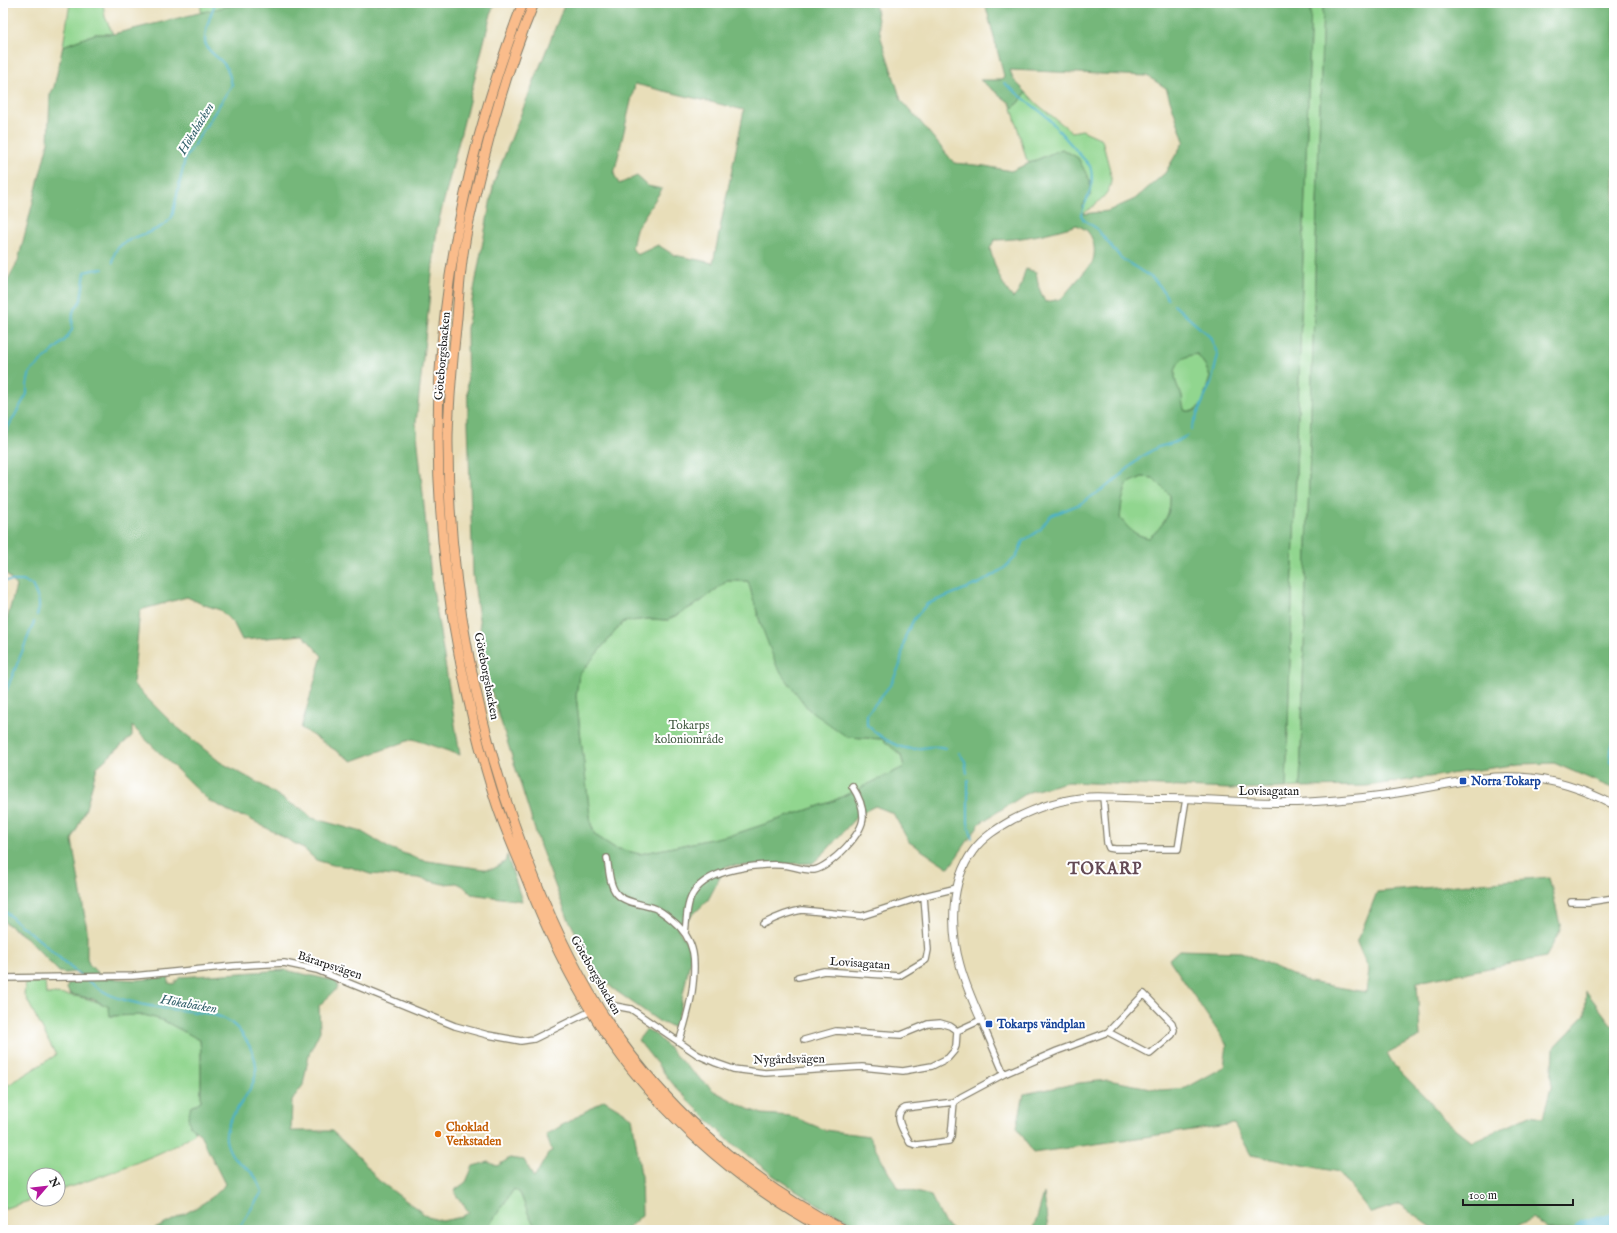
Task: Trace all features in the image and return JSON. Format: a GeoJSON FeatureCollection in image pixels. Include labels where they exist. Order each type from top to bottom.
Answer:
{"type":"FeatureCollection","features":[{"type":"Feature","properties":{"kind":"highway","name":"Göteborgsbacken"},"geometry":{"type":"LineString","coordinates":[[523,3],[493,85],[471,162],[459,220],[447,293],[440,370],[438,434],[439,492],[444,563],[453,624],[469,704],[499,811],[539,911],[568,971],[603,1030],[623,1058],[646,1085],[694,1135],[733,1170],[760,1190],[825,1230]]}},
{"type":"Feature","properties":{"kind":"highway","name":"Göteborgsbacken"},"geometry":{"type":"LineString","coordinates":[[534,3],[521,35],[499,99],[482,163],[464,243],[451,371],[448,434],[454,561],[474,681],[487,738],[502,789],[546,908],[564,945],[594,999],[631,1055],[700,1130],[728,1154],[777,1192],[816,1216],[844,1230]]}},
{"type":"Feature","properties":{"kind":"street","name":"Lovisagatan"},"geometry":{"type":"LineString","coordinates":[[1004,1074],[966,983],[957,950],[954,911],[957,888],[964,865],[973,851],[982,841],[998,828],[1022,814],[1047,804],[1076,798],[1103,797],[1186,799],[1262,803],[1306,802],[1358,798],[1479,779],[1514,776],[1546,780],[1569,785],[1614,805]]}},
{"type":"Feature","properties":{"kind":"street"},"geometry":{"type":"LineString","coordinates":[[686,933],[688,908],[694,891],[700,885],[722,872],[744,866],[764,865],[791,866],[816,870],[826,865],[836,857],[861,827],[863,816],[859,798],[852,786]]}},
{"type":"Feature","properties":{"kind":"street"},"geometry":{"type":"LineString","coordinates":[[1103,797],[1107,843],[1109,848],[1115,849],[1178,849],[1186,799]]}},
{"type":"Feature","properties":{"kind":"street"},"geometry":{"type":"LineString","coordinates":[[608,858],[611,879],[617,894],[622,898],[660,911],[686,933],[693,951],[695,972],[685,1025],[679,1042]]}},
{"type":"Feature","properties":{"kind":"street"},"geometry":{"type":"LineString","coordinates":[[763,924],[774,918],[802,910],[862,916],[924,896],[957,888]]}},
{"type":"Feature","properties":{"kind":"street","name":"Lovisagatan"},"geometry":{"type":"LineString","coordinates":[[798,977],[824,971],[899,976],[926,960],[928,950],[924,896]]}},
{"type":"Feature","properties":{"kind":"street"},"geometry":{"type":"LineString","coordinates":[[1571,902],[1588,902],[1614,898]]}},
{"type":"Feature","properties":{"kind":"street","name":"Bårarpsvägen"},"geometry":{"type":"LineString","coordinates":[[3,978],[132,976],[284,963],[317,970],[455,1026],[488,1035],[521,1041],[534,1039],[587,1013]]}},
{"type":"Feature","properties":{"kind":"street"},"geometry":{"type":"LineString","coordinates":[[954,1102],[949,1141],[916,1145],[910,1143],[898,1119],[899,1113],[902,1109],[954,1102],[961,1096],[1004,1074],[1057,1050],[1108,1032],[1144,994],[1172,1023],[1174,1030],[1172,1035],[1150,1054],[1145,1053],[1108,1032]]}},
{"type":"Feature","properties":{"kind":"street","name":"Nygårdsvägen"},"geometry":{"type":"LineString","coordinates":[[615,1006],[631,1009],[645,1017],[698,1054],[733,1069],[765,1073],[862,1067],[903,1071],[932,1066],[948,1058],[954,1051],[956,1046],[957,1031],[950,1026],[940,1023],[928,1024],[901,1035],[836,1031],[804,1040]]}},
{"type":"Feature","properties":{"kind":"street"},"geometry":{"type":"LineString","coordinates":[[957,1031],[981,1020]]}},
{"type":"Feature","properties":{"kind":"green space"},"geometry":{"type":"Polygon","coordinates":[[[70,3],[103,3],[105,17],[113,34],[95,34],[63,46],[70,3]]]}},
{"type":"Feature","properties":{"kind":"green space"},"geometry":{"type":"Polygon","coordinates":[[[201,3],[240,3],[201,13],[201,3]]]}},
{"type":"Feature","properties":{"kind":"green space"},"geometry":{"type":"Polygon","coordinates":[[[240,3],[495,3],[437,228],[416,423],[431,577],[460,755],[413,739],[352,761],[301,728],[322,656],[303,635],[242,640],[234,624],[220,610],[187,597],[140,610],[133,684],[172,723],[220,762],[302,809],[312,818],[362,832],[387,847],[421,860],[483,869],[493,869],[505,862],[507,855],[522,901],[471,894],[463,886],[457,883],[443,884],[418,878],[370,874],[350,867],[333,865],[316,860],[303,848],[274,832],[246,817],[235,815],[209,801],[132,726],[132,736],[97,767],[86,808],[72,840],[87,930],[87,958],[89,964],[102,978],[137,980],[169,977],[168,983],[174,984],[180,977],[285,970],[336,981],[338,987],[319,1006],[320,1031],[309,1054],[303,1085],[292,1100],[291,1131],[332,1131],[361,1159],[378,1180],[428,1217],[442,1221],[462,1217],[469,1212],[456,1195],[455,1190],[466,1182],[473,1166],[488,1162],[497,1166],[510,1158],[524,1160],[534,1178],[548,1154],[552,1151],[546,1135],[604,1100],[632,1117],[641,1175],[642,1215],[626,1230],[538,1230],[530,1218],[520,1193],[514,1189],[486,1230],[153,1230],[203,1203],[212,1197],[225,1184],[200,1134],[190,1126],[188,1117],[191,1107],[201,1101],[200,1040],[162,1020],[144,1015],[110,1016],[109,1007],[93,999],[70,994],[67,988],[68,984],[82,978],[79,972],[59,972],[27,938],[3,921],[3,634],[16,586],[3,569],[3,289],[18,261],[48,143],[50,95],[54,87],[63,46],[95,34],[113,34],[240,3]]]}},
{"type":"Feature","properties":{"kind":"green space"},"geometry":{"type":"Polygon","coordinates":[[[565,3],[875,3],[881,38],[901,100],[954,163],[985,166],[1011,171],[1062,149],[1078,158],[1090,181],[1090,196],[1082,205],[1083,214],[1108,211],[1135,199],[1165,173],[1184,141],[1166,88],[1147,76],[1010,70],[1013,79],[1026,92],[1019,103],[1012,108],[1010,103],[980,80],[1000,80],[1003,79],[1004,76],[985,3],[1311,3],[1286,788],[1229,789],[1067,782],[1029,792],[980,823],[949,868],[909,842],[893,813],[875,806],[858,815],[827,850],[813,863],[726,866],[708,900],[678,929],[692,951],[676,1028],[660,1022],[612,988],[594,968],[566,914],[540,846],[487,677],[473,575],[468,423],[467,328],[494,182],[565,3]],[[635,84],[614,174],[619,184],[637,176],[648,186],[662,189],[636,229],[632,248],[637,255],[658,245],[674,255],[713,263],[744,110],[635,84]],[[1077,225],[1047,233],[1005,240],[994,240],[990,249],[994,262],[1002,281],[1013,298],[1019,291],[1026,269],[1036,272],[1039,288],[1045,302],[1061,299],[1092,263],[1094,247],[1092,239],[1086,230],[1077,225]],[[1197,354],[1191,355],[1179,362],[1175,371],[1177,386],[1185,411],[1194,411],[1202,404],[1210,377],[1205,365],[1197,354]],[[1142,477],[1127,484],[1122,501],[1120,518],[1133,531],[1149,538],[1166,519],[1169,509],[1170,495],[1153,478],[1142,477]],[[727,581],[700,602],[668,620],[648,619],[623,622],[579,675],[576,696],[591,824],[595,835],[615,848],[640,854],[735,834],[831,802],[904,767],[901,755],[882,739],[847,737],[808,709],[777,667],[761,625],[748,581],[727,581]]]}},
{"type":"Feature","properties":{"kind":"green space"},"geometry":{"type":"Polygon","coordinates":[[[1311,3],[1323,3],[1300,787],[1286,788],[1311,3]]]}},
{"type":"Feature","properties":{"kind":"green space"},"geometry":{"type":"Polygon","coordinates":[[[1323,3],[1614,3],[1614,789],[1554,763],[1519,764],[1367,786],[1300,787],[1323,3]]]}},
{"type":"Feature","properties":{"kind":"green space"},"geometry":{"type":"Polygon","coordinates":[[[1026,92],[1037,104],[1072,132],[1082,130],[1102,139],[1111,181],[1109,189],[1096,204],[1083,214],[1082,205],[1090,196],[1090,181],[1078,158],[1062,149],[1029,163],[1026,158],[1012,108],[1019,103],[1026,92]]]}},
{"type":"Feature","properties":{"kind":"green space"},"geometry":{"type":"Polygon","coordinates":[[[1197,354],[1205,365],[1210,377],[1202,404],[1194,411],[1185,411],[1176,382],[1175,371],[1182,359],[1197,354]]]}},
{"type":"Feature","properties":{"kind":"green space"},"geometry":{"type":"Polygon","coordinates":[[[1142,477],[1153,478],[1170,495],[1169,509],[1166,519],[1149,538],[1133,531],[1120,518],[1122,501],[1127,484],[1142,477]]]}},
{"type":"Feature","properties":{"kind":"green space","name":"Tokarps koloniområde"},"geometry":{"type":"Polygon","coordinates":[[[727,581],[748,581],[761,625],[847,737],[882,739],[901,755],[904,767],[831,802],[735,834],[640,854],[615,848],[595,835],[591,824],[576,696],[579,674],[623,622],[648,619],[668,620],[700,602],[727,581]]]}},
{"type":"Feature","properties":{"kind":"green space"},"geometry":{"type":"Polygon","coordinates":[[[1549,877],[1561,929],[1546,957],[1417,982],[1420,1037],[1387,1054],[1392,1063],[1431,1103],[1442,1118],[1472,1142],[1530,1115],[1543,1117],[1551,1088],[1553,1049],[1585,1015],[1586,991],[1611,1024],[1614,1025],[1614,1230],[1548,1230],[1532,1218],[1509,1230],[1437,1230],[1400,1204],[1371,1213],[1339,1172],[1251,1155],[1234,1124],[1033,1153],[1017,1127],[1024,1094],[1079,1083],[1108,1080],[1161,1090],[1186,1088],[1224,1067],[1227,1045],[1169,959],[1179,950],[1241,952],[1309,982],[1366,992],[1369,970],[1357,943],[1377,892],[1549,877]]]}},
{"type":"Feature","properties":{"kind":"green space"},"geometry":{"type":"Polygon","coordinates":[[[45,982],[46,994],[71,995],[94,1001],[109,1007],[110,1016],[144,1015],[162,1020],[200,1040],[201,1101],[191,1107],[190,1126],[196,1132],[173,1147],[156,1155],[66,1188],[66,1167],[26,1167],[26,1202],[3,1209],[3,1086],[10,1084],[56,1055],[24,994],[26,983],[45,982]]]}},
{"type":"Feature","properties":{"kind":"green space"},"geometry":{"type":"Polygon","coordinates":[[[646,1030],[656,1035],[686,1066],[714,1091],[748,1109],[762,1114],[791,1116],[825,1130],[869,1136],[897,1187],[931,1196],[945,1224],[952,1230],[868,1230],[824,1208],[774,1176],[728,1140],[677,1089],[638,1040],[646,1030]]]}},
{"type":"Feature","properties":{"kind":"green space"},"geometry":{"type":"Polygon","coordinates":[[[514,1189],[520,1193],[530,1218],[538,1230],[486,1230],[514,1189]]]}},
{"type":"Feature","properties":{"kind":"green space"},"geometry":{"type":"Polygon","coordinates":[[[1044,1193],[1048,1230],[1032,1230],[1036,1221],[1044,1193]]]}},
{"type":"Feature","properties":{"kind":"waterway","name":"Hökabäcken"},"geometry":{"type":"LineString","coordinates":[[113,263],[115,253],[120,246],[127,241],[165,224],[172,217],[185,159],[232,85],[226,66],[209,50],[205,40],[208,21],[215,3]]}},
{"type":"Feature","properties":{"kind":"waterway"},"geometry":{"type":"LineString","coordinates":[[1004,83],[1046,116],[1090,166],[1092,173],[1091,185],[1081,215],[1084,220],[1096,228],[1121,258],[1152,278],[1160,286],[1168,299]]}},
{"type":"Feature","properties":{"kind":"waterway","name":"Hökabäcken"},"geometry":{"type":"LineString","coordinates":[[3,436],[27,394],[27,384],[30,372],[64,341],[72,330],[73,312],[81,300],[85,272],[103,269]]}},
{"type":"Feature","properties":{"kind":"waterway"},"geometry":{"type":"LineString","coordinates":[[1174,305],[1210,337],[1218,355],[1212,380],[1191,429]]}},
{"type":"Feature","properties":{"kind":"waterway"},"geometry":{"type":"LineString","coordinates":[[945,748],[933,747],[914,749],[901,747],[882,737],[867,725],[867,714],[891,684],[900,665],[905,637],[914,619],[927,604],[980,583],[1003,569],[1016,557],[1023,541],[1040,530],[1050,516],[1080,504],[1112,483],[1141,457],[1158,447],[1173,443],[1187,436]]}},
{"type":"Feature","properties":{"kind":"waterway","name":"Hökabäcken"},"geometry":{"type":"LineString","coordinates":[[3,581],[23,581],[32,585],[39,604],[37,615]]}},
{"type":"Feature","properties":{"kind":"waterway","name":"Hökabäcken"},"geometry":{"type":"LineString","coordinates":[[3,699],[34,622]]}},
{"type":"Feature","properties":{"kind":"waterway"},"geometry":{"type":"LineString","coordinates":[[1614,741],[1612,743],[1610,762],[1614,766]]}},
{"type":"Feature","properties":{"kind":"waterway"},"geometry":{"type":"LineString","coordinates":[[959,753],[965,761],[967,773]]}},
{"type":"Feature","properties":{"kind":"waterway"},"geometry":{"type":"LineString","coordinates":[[968,780],[968,823],[972,838]]}},
{"type":"Feature","properties":{"kind":"waterway","name":"Hökabäcken"},"geometry":{"type":"LineString","coordinates":[[3,908],[17,923],[80,975]]}},
{"type":"Feature","properties":{"kind":"waterway","name":"Hökabäcken"},"geometry":{"type":"LineString","coordinates":[[84,978],[103,991],[122,999],[154,1007],[214,1015],[225,1019],[236,1027],[250,1046],[255,1060],[255,1076],[246,1096],[228,1125],[226,1135],[229,1150],[234,1158],[254,1175],[262,1192],[241,1225],[236,1230]]}},
{"type":"Feature","properties":{"kind":"waterway"},"geometry":{"type":"LineString","coordinates":[[1581,1230],[1614,1218]]}},
{"type":"Feature","properties":{"kind":"tunnel"},"geometry":{"type":"LineString","coordinates":[[599,1010],[615,1006]]}},
{"type":"Feature","properties":{"kind":"place","name":"Norra Tokarp"},"geometry":{"type":"Point","coordinates":[1463,781]}},
{"type":"Feature","properties":{"kind":"place","name":"Tokarps vändplan"},"geometry":{"type":"Point","coordinates":[989,1024]}},
{"type":"Feature","properties":{"kind":"place","name":"Choklad Verkstaden"},"geometry":{"type":"Point","coordinates":[438,1134]}},
{"type":"Feature","properties":{"kind":"district","name":"TOKARP"},"geometry":{"type":"Point","coordinates":[1105,868]}}]}
